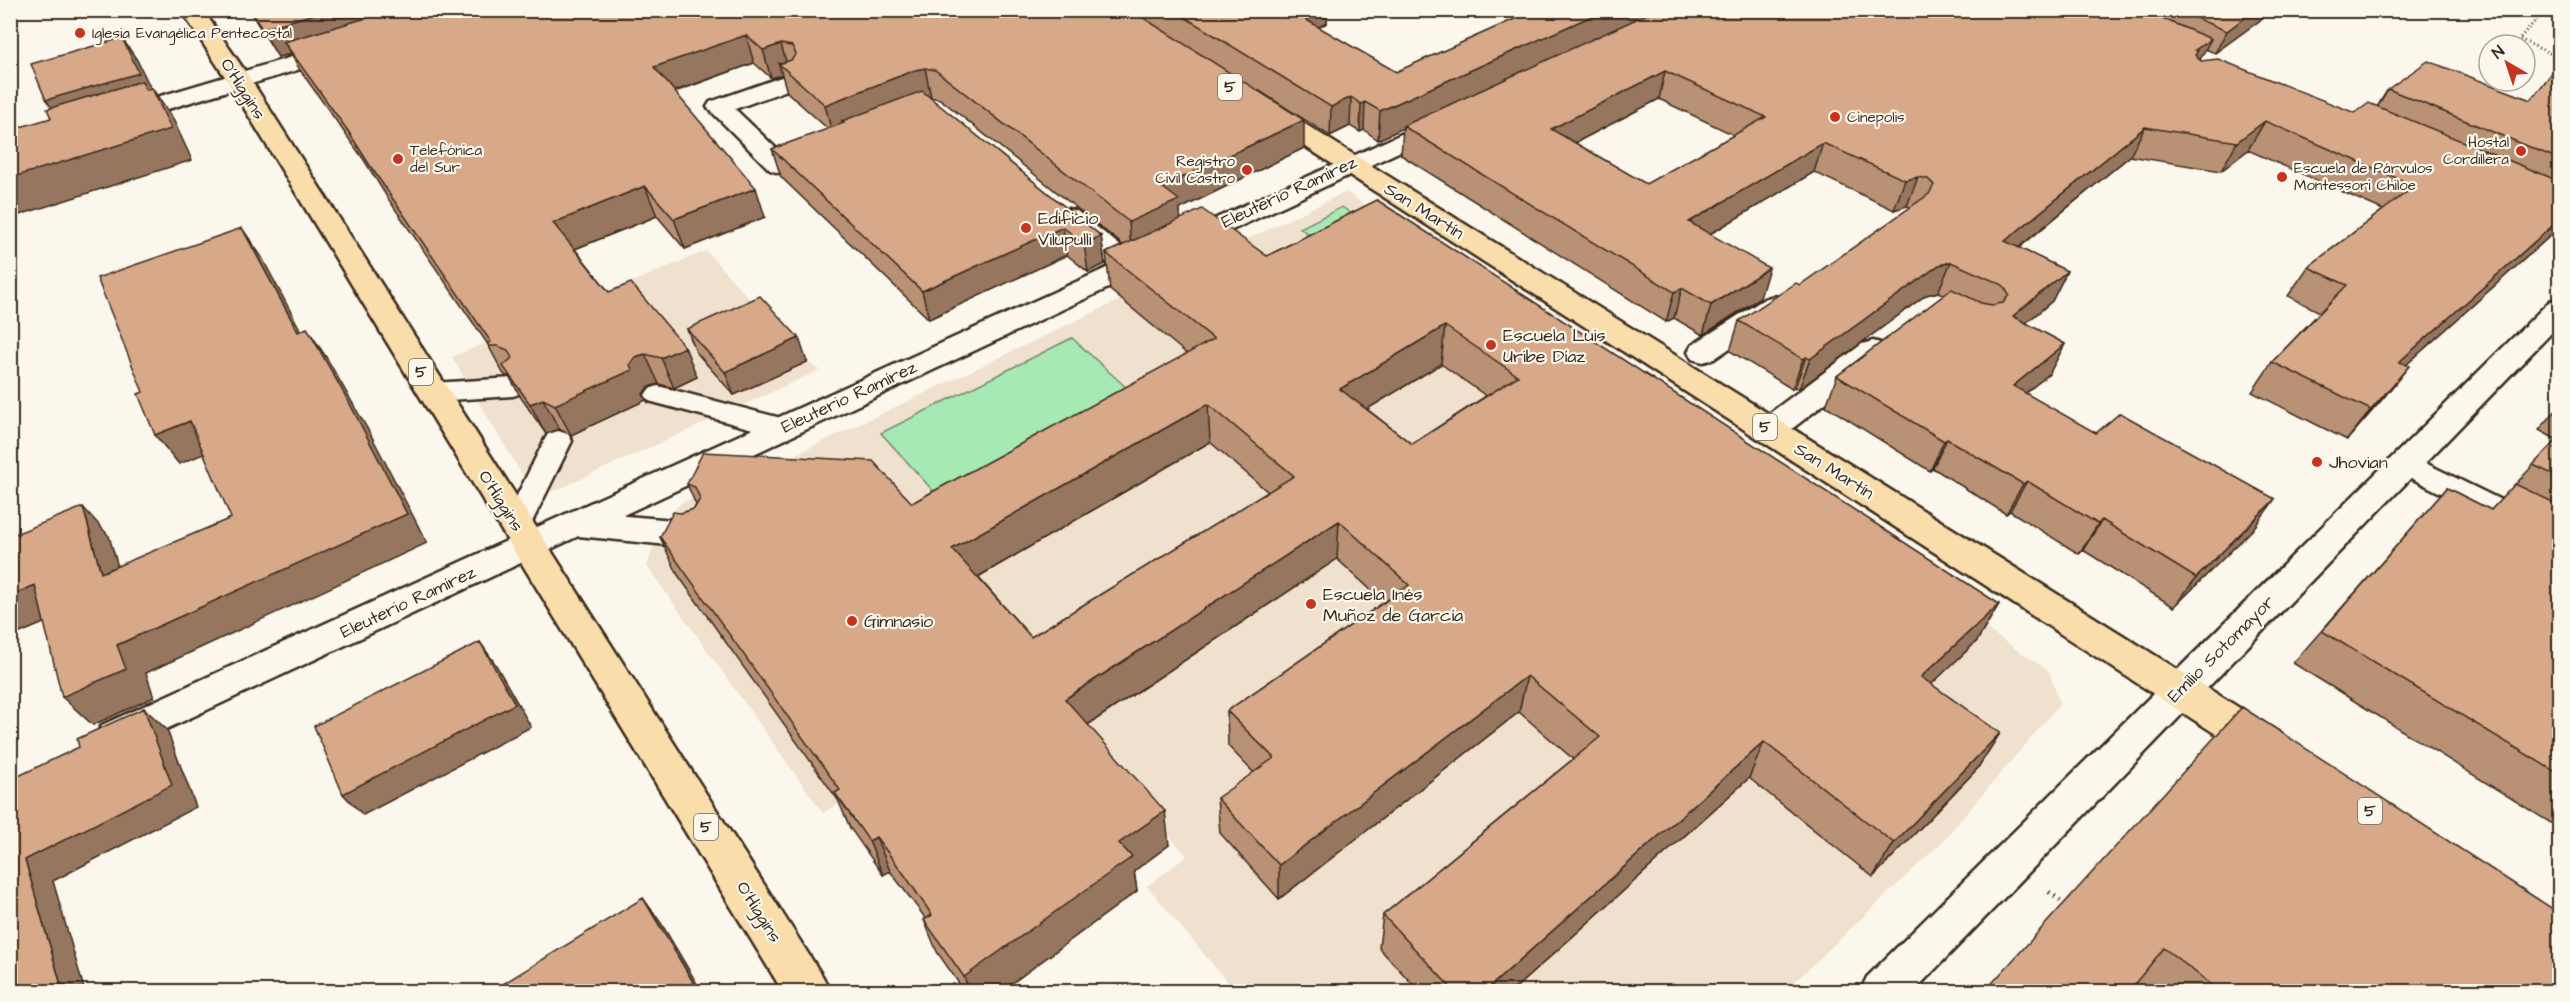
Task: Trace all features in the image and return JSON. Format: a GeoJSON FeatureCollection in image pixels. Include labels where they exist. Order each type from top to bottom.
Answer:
{"type":"FeatureCollection","features":[{"type":"Feature","properties":{"kind":"highway","name":"O'Higgins"},"geometry":{"type":"LineString","coordinates":[[192,10],[808,992]]}},
{"type":"Feature","properties":{"kind":"highway","name":"San Martín"},"geometry":{"type":"LineString","coordinates":[[1252,101],[2297,765]]}},
{"type":"Feature","properties":{"kind":"street"},"geometry":{"type":"LineString","coordinates":[[100,122],[359,44]]}},
{"type":"Feature","properties":{"kind":"street"},"geometry":{"type":"LineString","coordinates":[[790,81],[719,107],[779,165],[844,140]]}},
{"type":"Feature","properties":{"kind":"street","name":"Eleuterio Ramírez"},"geometry":{"type":"LineString","coordinates":[[85,750],[523,536],[578,524],[1128,266],[1465,112]]}},
{"type":"Feature","properties":{"kind":"street"},"geometry":{"type":"LineString","coordinates":[[1047,201],[1128,266]]}},
{"type":"Feature","properties":{"kind":"street"},"geometry":{"type":"LineString","coordinates":[[1703,352],[1792,293]]}},
{"type":"Feature","properties":{"kind":"street","name":"Emilio Sotomayor"},"geometry":{"type":"LineString","coordinates":[[1882,992],[2559,307]]}},
{"type":"Feature","properties":{"kind":"street"},"geometry":{"type":"LineString","coordinates":[[1769,430],[1899,331]]}},
{"type":"Feature","properties":{"kind":"street"},"geometry":{"type":"LineString","coordinates":[[578,524],[698,534]]}},
{"type":"Feature","properties":{"kind":"lane"},"geometry":{"type":"LineString","coordinates":[[433,392],[513,387]]}},
{"type":"Feature","properties":{"kind":"lane"},"geometry":{"type":"LineString","coordinates":[[658,395],[782,428]]}},
{"type":"Feature","properties":{"kind":"lane"},"geometry":{"type":"LineString","coordinates":[[523,536],[558,441]]}},
{"type":"Feature","properties":{"kind":"lane"},"geometry":{"type":"LineString","coordinates":[[2405,463],[2559,542]]}},
{"type":"Feature","properties":{"kind":"path"},"geometry":{"type":"LineString","coordinates":[[2545,10],[2519,39],[2559,58]]}},
{"type":"Feature","properties":{"kind":"shaded area","name":"Escuela Inés Muñoz de García"},"geometry":{"type":"Polygon","coordinates":[[[1346,192],[1753,473],[2049,671],[2060,704],[1940,844],[1785,991],[1235,991],[1147,886],[1187,856],[1038,682],[823,813],[647,566],[660,526],[681,503],[801,452],[1346,192]]]}},
{"type":"Feature","properties":{"kind":"shaded area"},"geometry":{"type":"Polygon","coordinates":[[[706,251],[807,362],[820,370],[557,490],[534,495],[452,357],[706,251]]]}},
{"type":"Feature","properties":{"kind":"green space"},"geometry":{"type":"Polygon","coordinates":[[[1342,207],[1376,231],[1334,252],[1300,228],[1342,207]]]}},
{"type":"Feature","properties":{"kind":"green space"},"geometry":{"type":"Polygon","coordinates":[[[1072,338],[1140,400],[945,504],[881,433],[1072,338]]]}},
{"type":"Feature","properties":{"kind":"building"},"geometry":{"type":"Polygon","coordinates":[[[250,10],[328,10],[262,29],[250,10]]]}},
{"type":"Feature","properties":{"kind":"building"},"geometry":{"type":"Polygon","coordinates":[[[394,10],[1131,10],[1304,120],[1162,187],[1179,200],[1129,222],[935,70],[925,68],[915,70],[825,105],[779,64],[791,60],[796,54],[792,46],[781,44],[763,50],[746,35],[654,67],[756,188],[674,219],[645,186],[553,223],[609,292],[631,283],[685,347],[661,358],[645,354],[635,357],[630,364],[632,370],[555,405],[543,399],[530,404],[503,366],[512,358],[508,350],[498,346],[489,346],[487,343],[491,342],[348,131],[284,42],[394,10]]]}},
{"type":"Feature","properties":{"kind":"building"},"geometry":{"type":"Polygon","coordinates":[[[1173,10],[1293,10],[1291,11],[1396,72],[1535,10],[1605,10],[1380,111],[1365,102],[1361,104],[1351,97],[1331,107],[1173,10]]]}},
{"type":"Feature","properties":{"kind":"building"},"geometry":{"type":"Polygon","coordinates":[[[1656,10],[2138,10],[2211,39],[2195,50],[2198,51],[2195,55],[2201,61],[2218,59],[2355,113],[2369,103],[2559,181],[2559,220],[2399,362],[2409,366],[2371,410],[2272,362],[2347,285],[2308,267],[2415,186],[2265,121],[2237,142],[2145,127],[2005,241],[2067,271],[2013,316],[2065,344],[2013,386],[2096,433],[2120,413],[2275,499],[2196,578],[2102,520],[2098,524],[2027,481],[2023,484],[1947,439],[1944,441],[1837,376],[1952,289],[1981,303],[1992,305],[2003,303],[2009,295],[2003,285],[1951,262],[1939,265],[1810,359],[1806,357],[1803,359],[1739,321],[1796,283],[1800,285],[1929,194],[1934,185],[1928,179],[1918,177],[1905,180],[1823,143],[1689,222],[1769,268],[1711,305],[1682,288],[1674,292],[1403,126],[1656,10]],[[1665,71],[1551,129],[1646,184],[1766,117],[1665,71]]]}},
{"type":"Feature","properties":{"kind":"building"},"geometry":{"type":"Polygon","coordinates":[[[2176,10],[2255,10],[2227,31],[2176,10]]]}},
{"type":"Feature","properties":{"kind":"building"},"geometry":{"type":"Polygon","coordinates":[[[122,38],[139,73],[46,100],[31,64],[122,38]]]}},
{"type":"Feature","properties":{"kind":"building"},"geometry":{"type":"Polygon","coordinates":[[[2428,61],[2477,80],[2477,93],[2513,93],[2531,100],[2559,64],[2559,159],[2388,89],[2428,61]]]}},
{"type":"Feature","properties":{"kind":"building"},"geometry":{"type":"Polygon","coordinates":[[[142,81],[146,90],[152,88],[171,129],[10,178],[10,130],[51,118],[47,109],[142,81]]]}},
{"type":"Feature","properties":{"kind":"building"},"geometry":{"type":"Polygon","coordinates":[[[922,91],[1101,236],[1084,244],[1063,227],[922,291],[772,149],[922,91]]]}},
{"type":"Feature","properties":{"kind":"building","name":"Escuela Inés Muñoz de García"},"geometry":{"type":"Polygon","coordinates":[[[1377,200],[1999,604],[1921,677],[2000,733],[1894,843],[1764,742],[1484,992],[1455,992],[1383,915],[1600,737],[1527,676],[1279,865],[1217,798],[1274,758],[1227,711],[1409,585],[1339,521],[1065,699],[1165,811],[1119,843],[1132,857],[964,977],[924,920],[932,915],[904,874],[876,837],[869,841],[835,793],[840,790],[660,537],[673,512],[681,513],[694,509],[700,499],[695,487],[687,484],[703,452],[873,461],[912,503],[1214,339],[1106,253],[1202,209],[1267,256],[1377,200]],[[1445,326],[1340,389],[1412,444],[1518,376],[1445,326]],[[1208,404],[952,549],[1031,637],[1294,476],[1208,404]]]}},
{"type":"Feature","properties":{"kind":"building"},"geometry":{"type":"Polygon","coordinates":[[[242,228],[298,332],[307,328],[351,406],[407,514],[117,645],[126,669],[62,697],[35,585],[10,596],[10,536],[83,507],[101,573],[231,518],[190,421],[155,435],[138,394],[143,392],[97,278],[242,228]]]}},
{"type":"Feature","properties":{"kind":"building"},"geometry":{"type":"Polygon","coordinates":[[[760,296],[799,338],[725,372],[687,329],[760,296]]]}},
{"type":"Feature","properties":{"kind":"building"},"geometry":{"type":"Polygon","coordinates":[[[2559,437],[2559,477],[2533,465],[2559,437]]]}},
{"type":"Feature","properties":{"kind":"building"},"geometry":{"type":"Polygon","coordinates":[[[2515,484],[2559,505],[2559,774],[2322,631],[2447,488],[2491,510],[2515,484]]]}},
{"type":"Feature","properties":{"kind":"building"},"geometry":{"type":"Polygon","coordinates":[[[480,642],[515,704],[343,794],[314,726],[480,642]]]}},
{"type":"Feature","properties":{"kind":"building"},"geometry":{"type":"Polygon","coordinates":[[[2242,707],[2559,913],[2559,992],[2221,992],[2164,948],[2128,992],[1984,992],[2242,707]]]}},
{"type":"Feature","properties":{"kind":"building"},"geometry":{"type":"Polygon","coordinates":[[[144,708],[172,785],[25,860],[63,992],[10,992],[10,780],[79,747],[77,739],[144,708]]]}},
{"type":"Feature","properties":{"kind":"building"},"geometry":{"type":"Polygon","coordinates":[[[643,898],[699,992],[490,992],[643,898]]]}},
{"type":"Feature","properties":{"kind":"place","name":"Iglesia Evangélica Pentecostal"},"geometry":{"type":"Point","coordinates":[80,33]}},
{"type":"Feature","properties":{"kind":"place","name":"Cinepolis"},"geometry":{"type":"Point","coordinates":[1835,117]}},
{"type":"Feature","properties":{"kind":"place","name":"Hostal Cordillera"},"geometry":{"type":"Point","coordinates":[2521,151]}},
{"type":"Feature","properties":{"kind":"place","name":"Telefónica del Sur"},"geometry":{"type":"Point","coordinates":[398,159]}},
{"type":"Feature","properties":{"kind":"place","name":"Registro Civil Castro"},"geometry":{"type":"Point","coordinates":[1247,170]}},
{"type":"Feature","properties":{"kind":"place","name":"Escuela de Párvulos Montessori Chiloe"},"geometry":{"type":"Point","coordinates":[2282,177]}},
{"type":"Feature","properties":{"kind":"place","name":"Edificio Vilupulli"},"geometry":{"type":"Point","coordinates":[1026,228]}},
{"type":"Feature","properties":{"kind":"place","name":"Escuela Luis Uribe Díaz"},"geometry":{"type":"Point","coordinates":[1491,345]}},
{"type":"Feature","properties":{"kind":"place","name":"Jhovian"},"geometry":{"type":"Point","coordinates":[2317,462]}},
{"type":"Feature","properties":{"kind":"place","name":"Escuela Inés Muñoz de García"},"geometry":{"type":"Point","coordinates":[1311,604]}},
{"type":"Feature","properties":{"kind":"place","name":"Gimnasio"},"geometry":{"type":"Point","coordinates":[852,621]}}]}
